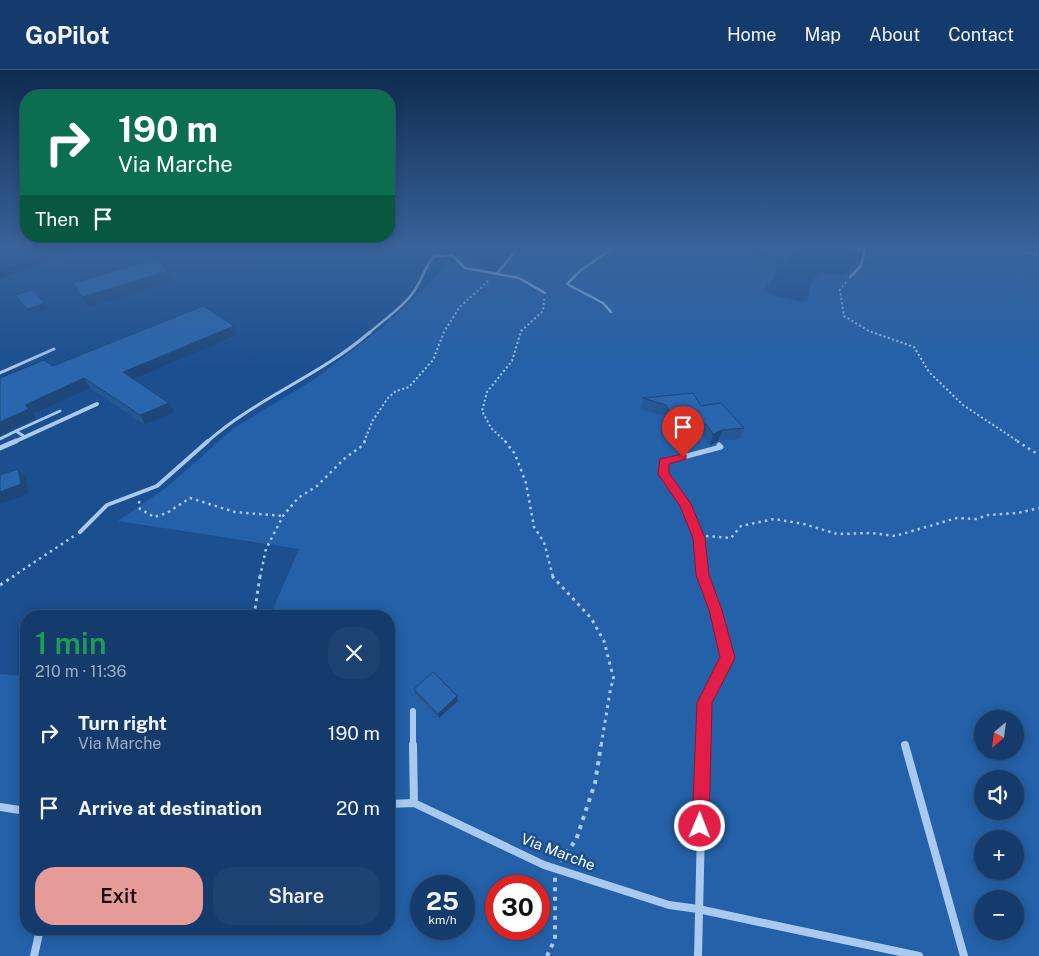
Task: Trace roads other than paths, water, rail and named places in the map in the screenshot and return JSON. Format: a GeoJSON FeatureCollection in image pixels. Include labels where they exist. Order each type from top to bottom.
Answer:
{"type":"FeatureCollection","features":[{"type":"Feature","properties":{"kind":"street"},"geometry":{"type":"LineString","coordinates":[[0,448],[97,404]]}},
{"type":"Feature","properties":{"kind":"street"},"geometry":{"type":"LineString","coordinates":[[698,956],[704,703],[728,658],[716,610],[702,575],[699,538],[685,504],[664,474],[664,462],[721,447],[719,445]]}},
{"type":"Feature","properties":{"kind":"street"},"geometry":{"type":"LineString","coordinates":[[413,711],[414,803]]}},
{"type":"Feature","properties":{"kind":"street"},"geometry":{"type":"LineString","coordinates":[[905,744],[964,956]]}},
{"type":"Feature","properties":{"kind":"street","name":"Via Marche"},"geometry":{"type":"LineString","coordinates":[[395,804],[414,803],[555,868],[669,906],[698,909],[919,956]]}},
{"type":"Feature","properties":{"kind":"street"},"geometry":{"type":"LineString","coordinates":[[0,807],[20,810]]}},
{"type":"Feature","properties":{"kind":"street"},"geometry":{"type":"LineString","coordinates":[[34,956],[39,935]]}},
{"type":"Feature","properties":{"kind":"lane"},"geometry":{"type":"LineString","coordinates":[[80,532],[107,505],[157,486],[226,424],[285,387],[318,370],[360,340],[411,296],[417,287]]}},
{"type":"Feature","properties":{"kind":"lane"},"geometry":{"type":"LineString","coordinates":[[535,287],[545,293]]}},
{"type":"Feature","properties":{"kind":"lane"},"geometry":{"type":"LineString","coordinates":[[0,373],[54,348]]}},
{"type":"Feature","properties":{"kind":"lane"},"geometry":{"type":"LineString","coordinates":[[0,439],[60,411]]}},
{"type":"Feature","properties":{"kind":"lane"},"geometry":{"type":"LineString","coordinates":[[16,431],[25,437]]}},
{"type":"Feature","properties":{"kind":"waterway"},"geometry":{"type":"LineString","coordinates":[[573,287],[603,303],[611,312]]}}]}
